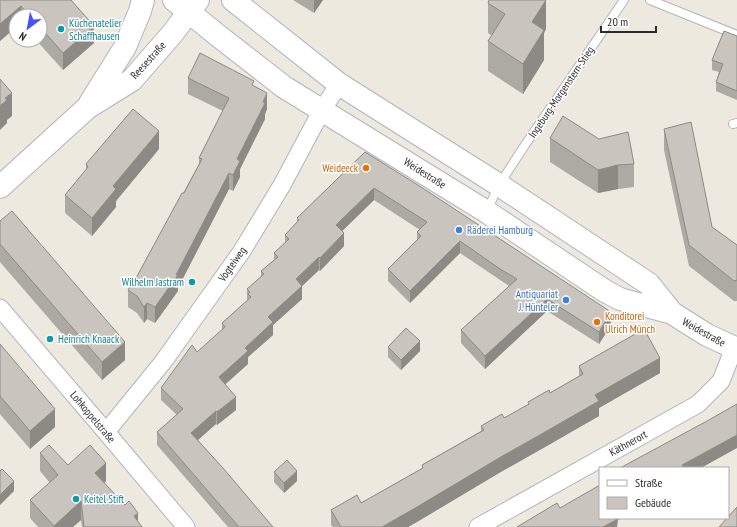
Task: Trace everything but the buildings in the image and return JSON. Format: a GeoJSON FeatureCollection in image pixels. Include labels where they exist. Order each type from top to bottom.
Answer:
{"type":"FeatureCollection","features":[{"type":"Feature","properties":{"kind":"street","name":"Reesestraße"},"geometry":{"type":"LineString","coordinates":[[87,108],[125,48],[144,0]]}},
{"type":"Feature","properties":{"kind":"street","name":"Weidestraße"},"geometry":{"type":"LineString","coordinates":[[233,0],[339,84],[499,185],[648,284],[672,313]]}},
{"type":"Feature","properties":{"kind":"street","name":"Reesestraße"},"geometry":{"type":"LineString","coordinates":[[0,187],[87,108],[132,80],[172,34],[187,4]]}},
{"type":"Feature","properties":{"kind":"street","name":"Weidestraße"},"geometry":{"type":"LineString","coordinates":[[187,4],[216,34],[284,87],[487,212],[605,291],[620,299],[672,313],[708,335],[735,348]]}},
{"type":"Feature","properties":{"kind":"street","name":"Vogteiweg"},"geometry":{"type":"LineString","coordinates":[[106,432],[163,362],[242,251],[282,185],[322,110],[339,84]]}},
{"type":"Feature","properties":{"kind":"street","name":"Lohkoppelstraße"},"geometry":{"type":"LineString","coordinates":[[0,308],[186,527]]}},
{"type":"Feature","properties":{"kind":"street","name":"Käthnerort"},"geometry":{"type":"LineString","coordinates":[[478,527],[698,404],[720,381],[735,348]]}},
{"type":"Feature","properties":{"kind":"lane","name":"Ingeburg-Morgenstern-Stieg"},"geometry":{"type":"LineString","coordinates":[[487,212],[499,185],[624,0]]}},
{"type":"Feature","properties":{"kind":"lane"},"geometry":{"type":"LineString","coordinates":[[650,0],[737,35]]}},
{"type":"Feature","properties":{"kind":"place","name":"Küchenatelier Schaffhausen"},"geometry":{"type":"Point","coordinates":[61,29]}},
{"type":"Feature","properties":{"kind":"place","name":"Weideeck"},"geometry":{"type":"Point","coordinates":[366,168]}},
{"type":"Feature","properties":{"kind":"place","name":"Räderei Hamburg"},"geometry":{"type":"Point","coordinates":[459,230]}},
{"type":"Feature","properties":{"kind":"place","name":"Wilhelm Jastram"},"geometry":{"type":"Point","coordinates":[192,282]}},
{"type":"Feature","properties":{"kind":"place","name":"Antiquariat J. Hünteler"},"geometry":{"type":"Point","coordinates":[566,300]}},
{"type":"Feature","properties":{"kind":"place","name":"Konditorei Ulrich Münch"},"geometry":{"type":"Point","coordinates":[597,322]}},
{"type":"Feature","properties":{"kind":"place","name":"Heinrich Knaack"},"geometry":{"type":"Point","coordinates":[50,339]}},
{"type":"Feature","properties":{"kind":"place","name":"Keitel Stift"},"geometry":{"type":"Point","coordinates":[76,499]}}]}
